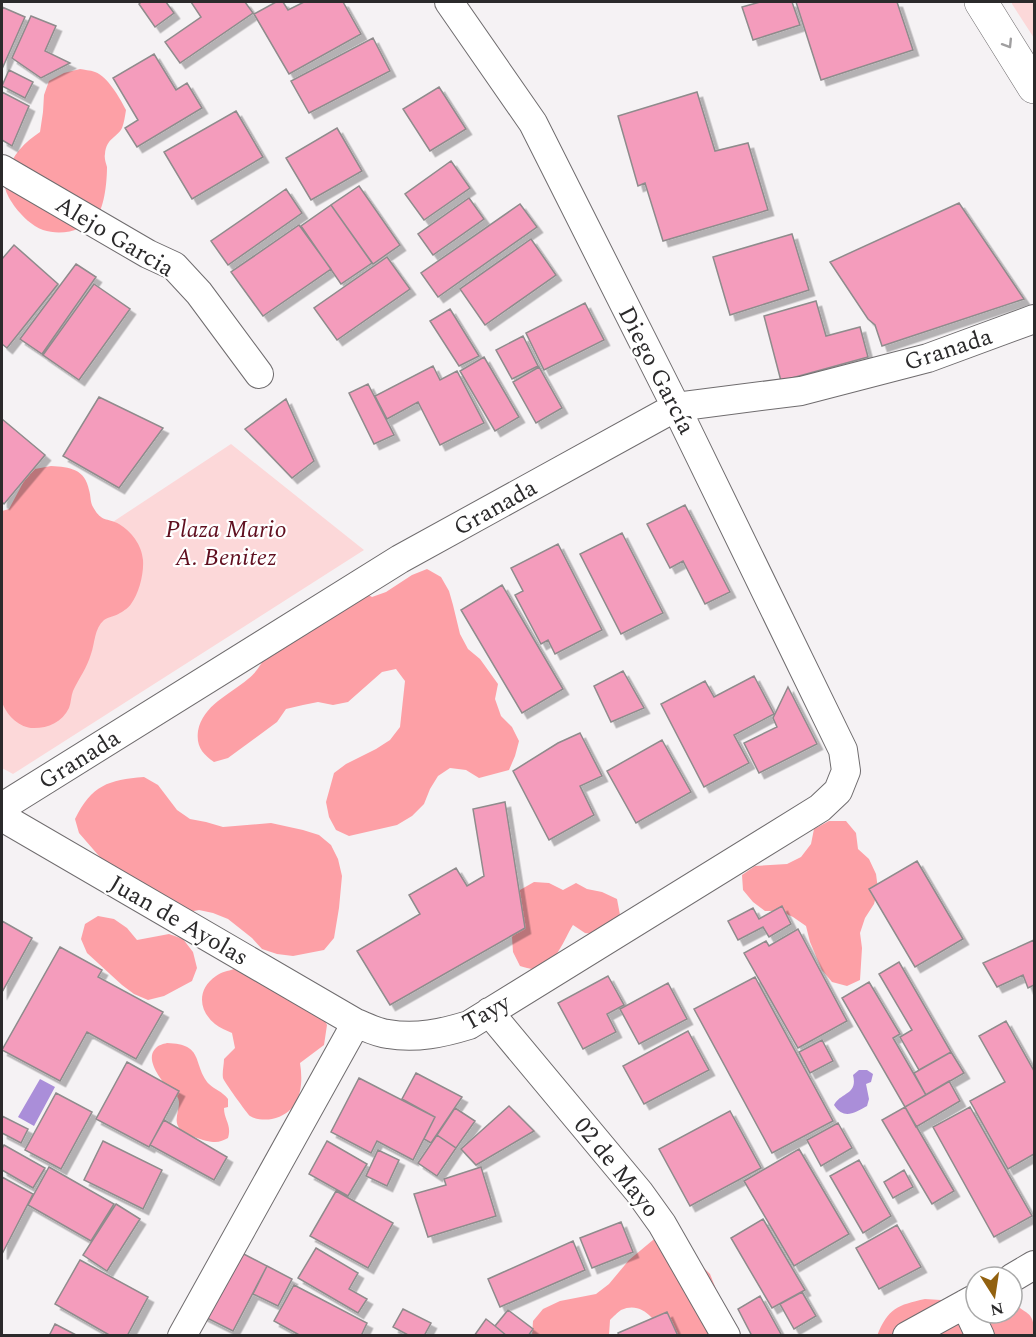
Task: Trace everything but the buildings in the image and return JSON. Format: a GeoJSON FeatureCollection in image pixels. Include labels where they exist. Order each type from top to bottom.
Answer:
{"type":"FeatureCollection","features":[{"type":"Feature","properties":{"kind":"main road"},"geometry":{"type":"LineString","coordinates":[[981,2],[1035,87]]}},
{"type":"Feature","properties":{"kind":"street","name":"Diego García"},"geometry":{"type":"LineString","coordinates":[[449,2],[533,123],[676,407],[843,750]]}},
{"type":"Feature","properties":{"kind":"street","name":"Alejo Garcia"},"geometry":{"type":"LineString","coordinates":[[2,170],[148,254],[174,266],[199,293],[260,374]]}},
{"type":"Feature","properties":{"kind":"street","name":"Granada"},"geometry":{"type":"LineString","coordinates":[[2,807],[400,559],[676,407],[801,391],[928,358],[1035,319]]}},
{"type":"Feature","properties":{"kind":"street","name":"Tayy"},"geometry":{"type":"LineString","coordinates":[[356,1023],[386,1034],[412,1036],[445,1032],[469,1025],[820,808],[838,791],[846,771],[843,750]]}},
{"type":"Feature","properties":{"kind":"street","name":"Juan de Ayolas"},"geometry":{"type":"LineString","coordinates":[[2,817],[356,1023]]}},
{"type":"Feature","properties":{"kind":"street","name":"02 de Mayo"},"geometry":{"type":"LineString","coordinates":[[489,1012],[639,1192],[662,1224],[726,1335]]}},
{"type":"Feature","properties":{"kind":"street"},"geometry":{"type":"LineString","coordinates":[[182,1335],[356,1023]]}},
{"type":"Feature","properties":{"kind":"street"},"geometry":{"type":"LineString","coordinates":[[907,1335],[964,1304]]}},
{"type":"Feature","properties":{"kind":"green space"},"geometry":{"type":"Polygon","coordinates":[[[1012,2],[1034,2],[1034,38],[1012,4],[1012,2]]]}},
{"type":"Feature","properties":{"kind":"green space","name":"Plaza Mario A. Benitez"},"geometry":{"type":"Polygon","coordinates":[[[231,444],[364,550],[13,774],[2,768],[2,595],[231,444]]]}},
{"type":"Feature","properties":{"kind":"shaded area"},"geometry":{"type":"Polygon","coordinates":[[[80,69],[95,72],[109,83],[126,110],[125,117],[122,128],[106,149],[106,185],[100,212],[92,221],[79,229],[50,232],[35,226],[18,210],[6,192],[5,180],[9,166],[16,155],[40,132],[44,95],[49,81],[64,73],[80,69]]]}},
{"type":"Feature","properties":{"kind":"shaded area"},"geometry":{"type":"Polygon","coordinates":[[[51,466],[70,468],[80,473],[87,483],[96,512],[102,518],[123,527],[135,539],[141,549],[143,571],[134,600],[125,610],[104,620],[98,628],[89,659],[73,691],[66,713],[53,724],[31,728],[13,719],[2,702],[2,511],[9,509],[24,481],[35,469],[51,466]]]}},
{"type":"Feature","properties":{"kind":"shaded area"},"geometry":{"type":"Polygon","coordinates":[[[427,569],[441,577],[449,591],[460,634],[468,649],[480,659],[498,684],[495,699],[501,716],[512,727],[519,741],[509,770],[479,778],[466,770],[450,768],[438,776],[424,804],[412,816],[397,825],[349,836],[336,830],[329,817],[326,802],[334,773],[390,740],[400,727],[405,681],[396,669],[382,672],[348,702],[333,705],[318,702],[286,709],[277,722],[228,758],[214,762],[204,753],[199,746],[198,731],[205,714],[251,676],[267,653],[358,589],[372,597],[386,592],[412,575],[427,569]]]}},
{"type":"Feature","properties":{"kind":"shaded area"},"geometry":{"type":"Polygon","coordinates":[[[144,777],[158,785],[177,810],[190,819],[223,827],[271,823],[319,835],[331,845],[338,859],[342,876],[334,938],[324,950],[293,956],[262,949],[228,919],[199,910],[183,913],[106,869],[99,856],[79,833],[75,819],[88,799],[102,786],[120,780],[144,777]]]}},
{"type":"Feature","properties":{"kind":"shaded area"},"geometry":{"type":"Polygon","coordinates":[[[829,821],[846,821],[856,833],[858,849],[869,859],[876,874],[878,889],[874,904],[865,918],[860,933],[862,948],[860,980],[847,986],[832,982],[822,970],[806,926],[780,911],[765,911],[743,890],[742,875],[755,866],[787,864],[801,857],[811,844],[814,829],[829,821]]]}},
{"type":"Feature","properties":{"kind":"shaded area"},"geometry":{"type":"Polygon","coordinates":[[[534,882],[549,883],[563,890],[576,883],[587,889],[602,892],[617,899],[620,915],[601,935],[585,933],[573,925],[558,952],[548,963],[534,969],[520,966],[513,952],[512,937],[519,922],[520,890],[534,882]]]}},
{"type":"Feature","properties":{"kind":"shaded area"},"geometry":{"type":"Polygon","coordinates":[[[98,916],[114,919],[127,928],[137,940],[169,934],[183,939],[193,952],[197,968],[192,981],[164,996],[148,1000],[134,994],[87,953],[81,939],[85,924],[98,916]]]}},
{"type":"Feature","properties":{"kind":"shaded area"},"geometry":{"type":"Polygon","coordinates":[[[234,969],[251,971],[320,1011],[327,1025],[324,1045],[300,1063],[300,1090],[294,1105],[289,1111],[272,1119],[264,1120],[250,1116],[224,1080],[224,1059],[235,1048],[232,1033],[215,1024],[203,1006],[203,993],[210,981],[234,969]]]}},
{"type":"Feature","properties":{"kind":"shaded area"},"geometry":{"type":"Polygon","coordinates":[[[167,1043],[179,1044],[193,1051],[209,1084],[228,1099],[228,1107],[224,1108],[229,1130],[228,1138],[217,1142],[206,1141],[189,1135],[178,1126],[178,1099],[158,1075],[152,1059],[156,1048],[167,1043]]]}},
{"type":"Feature","properties":{"kind":"shaded area"},"geometry":{"type":"Polygon","coordinates":[[[859,1070],[867,1070],[873,1074],[871,1082],[866,1084],[869,1099],[867,1106],[845,1114],[834,1105],[851,1090],[853,1075],[859,1070]]]}},
{"type":"Feature","properties":{"kind":"shaded area"},"geometry":{"type":"Polygon","coordinates":[[[40,1079],[55,1087],[34,1126],[18,1117],[40,1079]]]}},
{"type":"Feature","properties":{"kind":"shaded area"},"geometry":{"type":"Polygon","coordinates":[[[664,1229],[710,1274],[716,1289],[710,1303],[712,1335],[664,1335],[652,1318],[642,1310],[629,1308],[621,1310],[610,1320],[609,1335],[532,1336],[533,1321],[543,1309],[560,1301],[596,1294],[664,1229]]]}},
{"type":"Feature","properties":{"kind":"shaded area"},"geometry":{"type":"Polygon","coordinates":[[[925,1299],[957,1301],[964,1305],[964,1325],[1024,1325],[1024,1311],[1032,1318],[1034,1335],[877,1336],[885,1319],[895,1309],[925,1299]]]}}]}
